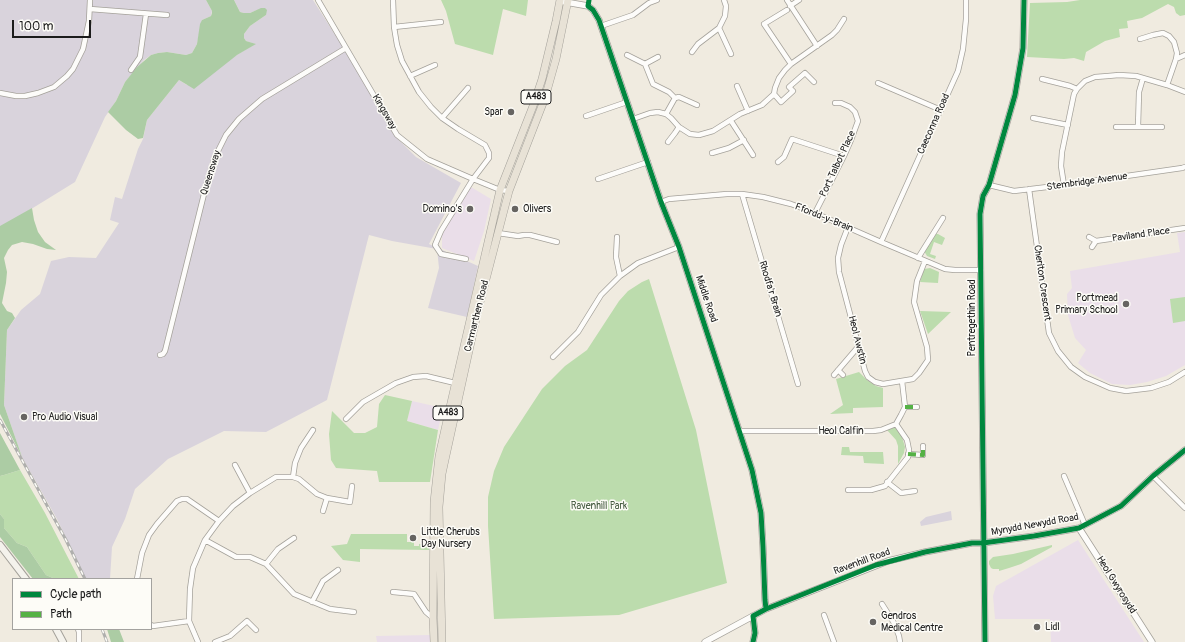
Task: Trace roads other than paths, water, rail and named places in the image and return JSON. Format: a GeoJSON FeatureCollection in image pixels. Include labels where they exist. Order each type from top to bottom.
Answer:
{"type":"FeatureCollection","features":[{"type":"Feature","properties":{"kind":"main road","name":"Carmarthen Road"},"geometry":{"type":"LineString","coordinates":[[434,642],[434,496],[440,456],[455,383],[500,190],[542,79],[560,1]]}},
{"type":"Feature","properties":{"kind":"main road","name":"Carmarthen Road"},"geometry":{"type":"LineString","coordinates":[[442,642],[439,507],[442,474],[458,395],[509,191],[545,98],[556,59],[567,1]]}},
{"type":"Feature","properties":{"kind":"main road"},"geometry":{"type":"LineString","coordinates":[[0,545],[25,578]]}},
{"type":"Feature","properties":{"kind":"main road"},"geometry":{"type":"LineString","coordinates":[[57,630],[63,642]]}},
{"type":"Feature","properties":{"kind":"street"},"geometry":{"type":"LineString","coordinates":[[0,93],[25,96],[38,93],[54,87],[67,76],[73,69],[83,49],[87,33],[90,0]]}},
{"type":"Feature","properties":{"kind":"street","name":"Kingsway"},"geometry":{"type":"LineString","coordinates":[[318,0],[397,135],[427,159],[500,190],[509,191]]}},
{"type":"Feature","properties":{"kind":"street"},"geometry":{"type":"LineString","coordinates":[[393,0],[394,27],[397,45],[402,61],[419,92],[442,118],[458,130],[485,145],[489,153],[489,158],[473,179],[441,231],[435,245],[441,254],[466,259]]}},
{"type":"Feature","properties":{"kind":"street"},"geometry":{"type":"LineString","coordinates":[[602,26],[633,15],[649,3],[657,0]]}},
{"type":"Feature","properties":{"kind":"street"},"geometry":{"type":"LineString","coordinates":[[692,52],[694,48],[704,39],[719,28],[725,16],[726,6],[724,0]]}},
{"type":"Feature","properties":{"kind":"street"},"geometry":{"type":"LineString","coordinates":[[787,0],[788,8],[816,46]]}},
{"type":"Feature","properties":{"kind":"street"},"geometry":{"type":"LineString","coordinates":[[791,64],[764,24],[799,0]]}},
{"type":"Feature","properties":{"kind":"street","name":"Caeconna Road"},"geometry":{"type":"LineString","coordinates":[[881,242],[958,71],[963,49],[966,20],[966,0]]}},
{"type":"Feature","properties":{"kind":"street","name":"Pentregethin Road"},"geometry":{"type":"LineString","coordinates":[[984,642],[980,214],[983,196],[989,185],[1015,95],[1023,48],[1024,0]]}},
{"type":"Feature","properties":{"kind":"street","name":"Middle Road"},"geometry":{"type":"LineString","coordinates":[[560,1],[567,1],[588,6],[597,15],[661,202],[679,247],[752,470],[761,513],[766,609]]}},
{"type":"Feature","properties":{"kind":"street"},"geometry":{"type":"LineString","coordinates":[[90,9],[167,16]]}},
{"type":"Feature","properties":{"kind":"street"},"geometry":{"type":"LineString","coordinates":[[131,70],[140,56],[146,14]]}},
{"type":"Feature","properties":{"kind":"street"},"geometry":{"type":"LineString","coordinates":[[633,119],[658,112],[666,114],[679,127],[690,134],[699,135],[713,131],[740,114],[762,105],[774,94],[779,78],[785,70],[791,64],[832,35],[844,19]]}},
{"type":"Feature","properties":{"kind":"street"},"geometry":{"type":"LineString","coordinates":[[394,27],[441,22]]}},
{"type":"Feature","properties":{"kind":"street"},"geometry":{"type":"LineString","coordinates":[[719,28],[730,54]]}},
{"type":"Feature","properties":{"kind":"street"},"geometry":{"type":"LineString","coordinates":[[1140,39],[1163,33],[1169,36],[1174,42],[1177,53],[1167,85]]}},
{"type":"Feature","properties":{"kind":"street","name":"Queensway"},"geometry":{"type":"LineString","coordinates":[[160,355],[165,352],[206,186],[217,152],[226,135],[239,119],[262,99],[346,48]]}},
{"type":"Feature","properties":{"kind":"street"},"geometry":{"type":"LineString","coordinates":[[627,55],[645,64],[653,84],[669,92],[675,98],[679,97],[697,105]]}},
{"type":"Feature","properties":{"kind":"street"},"geometry":{"type":"LineString","coordinates":[[1176,59],[1185,55]]}},
{"type":"Feature","properties":{"kind":"street"},"geometry":{"type":"LineString","coordinates":[[645,64],[658,57]]}},
{"type":"Feature","properties":{"kind":"street"},"geometry":{"type":"LineString","coordinates":[[410,76],[435,65]]}},
{"type":"Feature","properties":{"kind":"street"},"geometry":{"type":"LineString","coordinates":[[774,94],[781,102],[793,91],[790,87],[805,73],[814,82]]}},
{"type":"Feature","properties":{"kind":"street"},"geometry":{"type":"LineString","coordinates":[[1064,185],[1061,166],[1062,152],[1074,94],[1085,81],[1095,77],[1119,75],[1143,78],[1185,92]]}},
{"type":"Feature","properties":{"kind":"street"},"geometry":{"type":"LineString","coordinates":[[1138,127],[1139,92],[1143,78]]}},
{"type":"Feature","properties":{"kind":"street"},"geometry":{"type":"LineString","coordinates":[[1042,79],[1077,89]]}},
{"type":"Feature","properties":{"kind":"street"},"geometry":{"type":"LineString","coordinates":[[878,83],[941,110]]}},
{"type":"Feature","properties":{"kind":"street"},"geometry":{"type":"LineString","coordinates":[[736,86],[748,111]]}},
{"type":"Feature","properties":{"kind":"street"},"geometry":{"type":"LineString","coordinates":[[442,118],[468,88]]}},
{"type":"Feature","properties":{"kind":"street"},"geometry":{"type":"LineString","coordinates":[[666,114],[675,98]]}},
{"type":"Feature","properties":{"kind":"street"},"geometry":{"type":"LineString","coordinates":[[586,116],[627,102]]}},
{"type":"Feature","properties":{"kind":"street","name":"Port Talbot Place"},"geometry":{"type":"LineString","coordinates":[[815,213],[844,156],[858,121],[855,112],[850,107],[841,103],[835,103]]}},
{"type":"Feature","properties":{"kind":"street"},"geometry":{"type":"LineString","coordinates":[[1033,118],[1068,125]]}},
{"type":"Feature","properties":{"kind":"street"},"geometry":{"type":"LineString","coordinates":[[731,121],[753,155]]}},
{"type":"Feature","properties":{"kind":"street"},"geometry":{"type":"LineString","coordinates":[[668,142],[679,127]]}},
{"type":"Feature","properties":{"kind":"street"},"geometry":{"type":"LineString","coordinates":[[1116,127],[1162,127]]}},
{"type":"Feature","properties":{"kind":"street"},"geometry":{"type":"LineString","coordinates":[[778,162],[784,157],[792,139],[844,156]]}},
{"type":"Feature","properties":{"kind":"street"},"geometry":{"type":"LineString","coordinates":[[712,153],[729,148],[744,140]]}},
{"type":"Feature","properties":{"kind":"street"},"geometry":{"type":"LineString","coordinates":[[598,179],[648,162]]}},
{"type":"Feature","properties":{"kind":"street","name":"Stembridge Avenue"},"geometry":{"type":"LineString","coordinates":[[989,185],[1014,191],[1185,167]]}},
{"type":"Feature","properties":{"kind":"street","name":"Cheriton Crescent"},"geometry":{"type":"LineString","coordinates":[[1029,189],[1049,333],[1058,351],[1071,367],[1085,377],[1110,388],[1126,391],[1151,388],[1169,382],[1185,372]]}},
{"type":"Feature","properties":{"kind":"street","name":"Ffordd-y-Brain"},"geometry":{"type":"LineString","coordinates":[[661,202],[669,199],[742,194],[779,201],[815,213],[925,261],[950,270],[981,270]]}},
{"type":"Feature","properties":{"kind":"street","name":"Rhodfa'r Brain"},"geometry":{"type":"LineString","coordinates":[[742,194],[798,384]]}},
{"type":"Feature","properties":{"kind":"street"},"geometry":{"type":"LineString","coordinates":[[918,258],[943,218]]}},
{"type":"Feature","properties":{"kind":"street","name":"Heol Awstin"},"geometry":{"type":"LineString","coordinates":[[848,227],[840,245],[838,258],[839,272],[865,371],[868,377],[875,382],[883,384],[913,379],[928,360],[927,347],[914,302],[917,281],[925,261]]}},
{"type":"Feature","properties":{"kind":"street","name":"Paviland Place"},"geometry":{"type":"LineString","coordinates":[[1096,242],[1185,228]]}},
{"type":"Feature","properties":{"kind":"street"},"geometry":{"type":"LineString","coordinates":[[498,233],[518,236],[530,235],[557,242]]}},
{"type":"Feature","properties":{"kind":"street"},"geometry":{"type":"LineString","coordinates":[[617,237],[616,257],[620,276]]}},
{"type":"Feature","properties":{"kind":"street"},"geometry":{"type":"LineString","coordinates":[[1089,237],[1096,242],[1092,246]]}},
{"type":"Feature","properties":{"kind":"street"},"geometry":{"type":"LineString","coordinates":[[552,357],[578,332],[601,295],[620,276],[638,263],[679,247]]}},
{"type":"Feature","properties":{"kind":"street"},"geometry":{"type":"LineString","coordinates":[[834,375],[858,347]]}},
{"type":"Feature","properties":{"kind":"street"},"geometry":{"type":"LineString","coordinates":[[838,370],[843,375]]}},
{"type":"Feature","properties":{"kind":"street"},"geometry":{"type":"LineString","coordinates":[[346,419],[364,402],[396,383],[413,377],[426,376],[455,383]]}},
{"type":"Feature","properties":{"kind":"street"},"geometry":{"type":"LineString","coordinates":[[848,490],[871,490],[885,486],[908,457],[909,450],[907,440],[896,424],[904,407],[902,381]]}},
{"type":"Feature","properties":{"kind":"street"},"geometry":{"type":"LineString","coordinates":[[904,407],[917,407]]}},
{"type":"Feature","properties":{"kind":"street","name":"Heol Calfin"},"geometry":{"type":"LineString","coordinates":[[740,431],[873,431],[885,429],[896,424]]}},
{"type":"Feature","properties":{"kind":"street"},"geometry":{"type":"LineString","coordinates":[[293,477],[295,463],[301,448],[313,430]]}},
{"type":"Feature","properties":{"kind":"street"},"geometry":{"type":"LineString","coordinates":[[908,454],[923,455],[923,446]]}},
{"type":"Feature","properties":{"kind":"street","name":"Mynydd Newydd Road"},"geometry":{"type":"LineString","coordinates":[[983,543],[1079,528],[1121,506],[1153,476],[1185,450]]}},
{"type":"Feature","properties":{"kind":"street"},"geometry":{"type":"LineString","coordinates":[[235,465],[250,493]]}},
{"type":"Feature","properties":{"kind":"street"},"geometry":{"type":"LineString","coordinates":[[1064,476],[1085,525]]}},
{"type":"Feature","properties":{"kind":"street"},"geometry":{"type":"LineString","coordinates":[[1153,476],[1185,508]]}},
{"type":"Feature","properties":{"kind":"street"},"geometry":{"type":"LineString","coordinates":[[198,642],[189,621],[190,589],[193,568],[205,540],[219,521],[233,506],[250,493],[276,477],[293,477],[299,479],[317,494],[327,498],[350,502],[352,486]]}},
{"type":"Feature","properties":{"kind":"street"},"geometry":{"type":"LineString","coordinates":[[887,482],[901,493],[914,491]]}},
{"type":"Feature","properties":{"kind":"street"},"geometry":{"type":"LineString","coordinates":[[323,511],[327,498]]}},
{"type":"Feature","properties":{"kind":"street"},"geometry":{"type":"LineString","coordinates":[[137,578],[142,553],[149,535],[177,501],[187,499],[219,521]]}},
{"type":"Feature","properties":{"kind":"street","name":"Heol Gwyrosydd"},"geometry":{"type":"LineString","coordinates":[[1079,528],[1152,642]]}},
{"type":"Feature","properties":{"kind":"street"},"geometry":{"type":"LineString","coordinates":[[266,564],[278,549],[294,538]]}},
{"type":"Feature","properties":{"kind":"street"},"geometry":{"type":"LineString","coordinates":[[205,540],[236,556],[250,557],[266,564],[294,594],[330,609],[354,612]]}},
{"type":"Feature","properties":{"kind":"street","name":"Ravenhill Road"},"geometry":{"type":"LineString","coordinates":[[705,642],[766,609],[888,561],[972,543],[983,543]]}},
{"type":"Feature","properties":{"kind":"street"},"geometry":{"type":"LineString","coordinates":[[312,602],[323,581],[338,570]]}},
{"type":"Feature","properties":{"kind":"street"},"geometry":{"type":"LineString","coordinates":[[393,592],[414,594],[426,612],[433,618]]}},
{"type":"Feature","properties":{"kind":"street"},"geometry":{"type":"LineString","coordinates":[[882,604],[894,623],[900,636],[900,642]]}},
{"type":"Feature","properties":{"kind":"street"},"geometry":{"type":"LineString","coordinates":[[824,615],[834,642]]}},
{"type":"Feature","properties":{"kind":"street"},"geometry":{"type":"LineString","coordinates":[[753,616],[755,626],[753,642]]}},
{"type":"Feature","properties":{"kind":"street"},"geometry":{"type":"LineString","coordinates":[[152,626],[189,621]]}},
{"type":"Feature","properties":{"kind":"street"},"geometry":{"type":"LineString","coordinates":[[215,642],[230,636],[247,621],[256,630]]}},
{"type":"Feature","properties":{"kind":"street"},"geometry":{"type":"LineString","coordinates":[[78,630],[79,642]]}},
{"type":"Feature","properties":{"kind":"railway"},"geometry":{"type":"LineString","coordinates":[[0,420],[66,540],[85,578]]}},
{"type":"Feature","properties":{"kind":"railway"},"geometry":{"type":"LineString","coordinates":[[102,630],[107,642]]}},
{"type":"Feature","properties":{"kind":"place","name":"Spar"},"geometry":{"type":"Point","coordinates":[511,112]}},
{"type":"Feature","properties":{"kind":"place","name":"Domino's"},"geometry":{"type":"Point","coordinates":[470,209]}},
{"type":"Feature","properties":{"kind":"place","name":"Olivers"},"geometry":{"type":"Point","coordinates":[515,209]}},
{"type":"Feature","properties":{"kind":"place","name":"Portmead Primary School"},"geometry":{"type":"Point","coordinates":[1126,304]}},
{"type":"Feature","properties":{"kind":"place","name":"Pro Audio Visual"},"geometry":{"type":"Point","coordinates":[24,417]}},
{"type":"Feature","properties":{"kind":"place","name":"Little Cherubs Day Nursery"},"geometry":{"type":"Point","coordinates":[413,538]}},
{"type":"Feature","properties":{"kind":"place","name":"Gendros Medical Centre"},"geometry":{"type":"Point","coordinates":[873,622]}},
{"type":"Feature","properties":{"kind":"place","name":"Lidl"},"geometry":{"type":"Point","coordinates":[1037,627]}},
{"type":"Feature","properties":{"kind":"park label","name":"Ravenhill Park"},"geometry":{"type":"Point","coordinates":[599,506]}}]}
